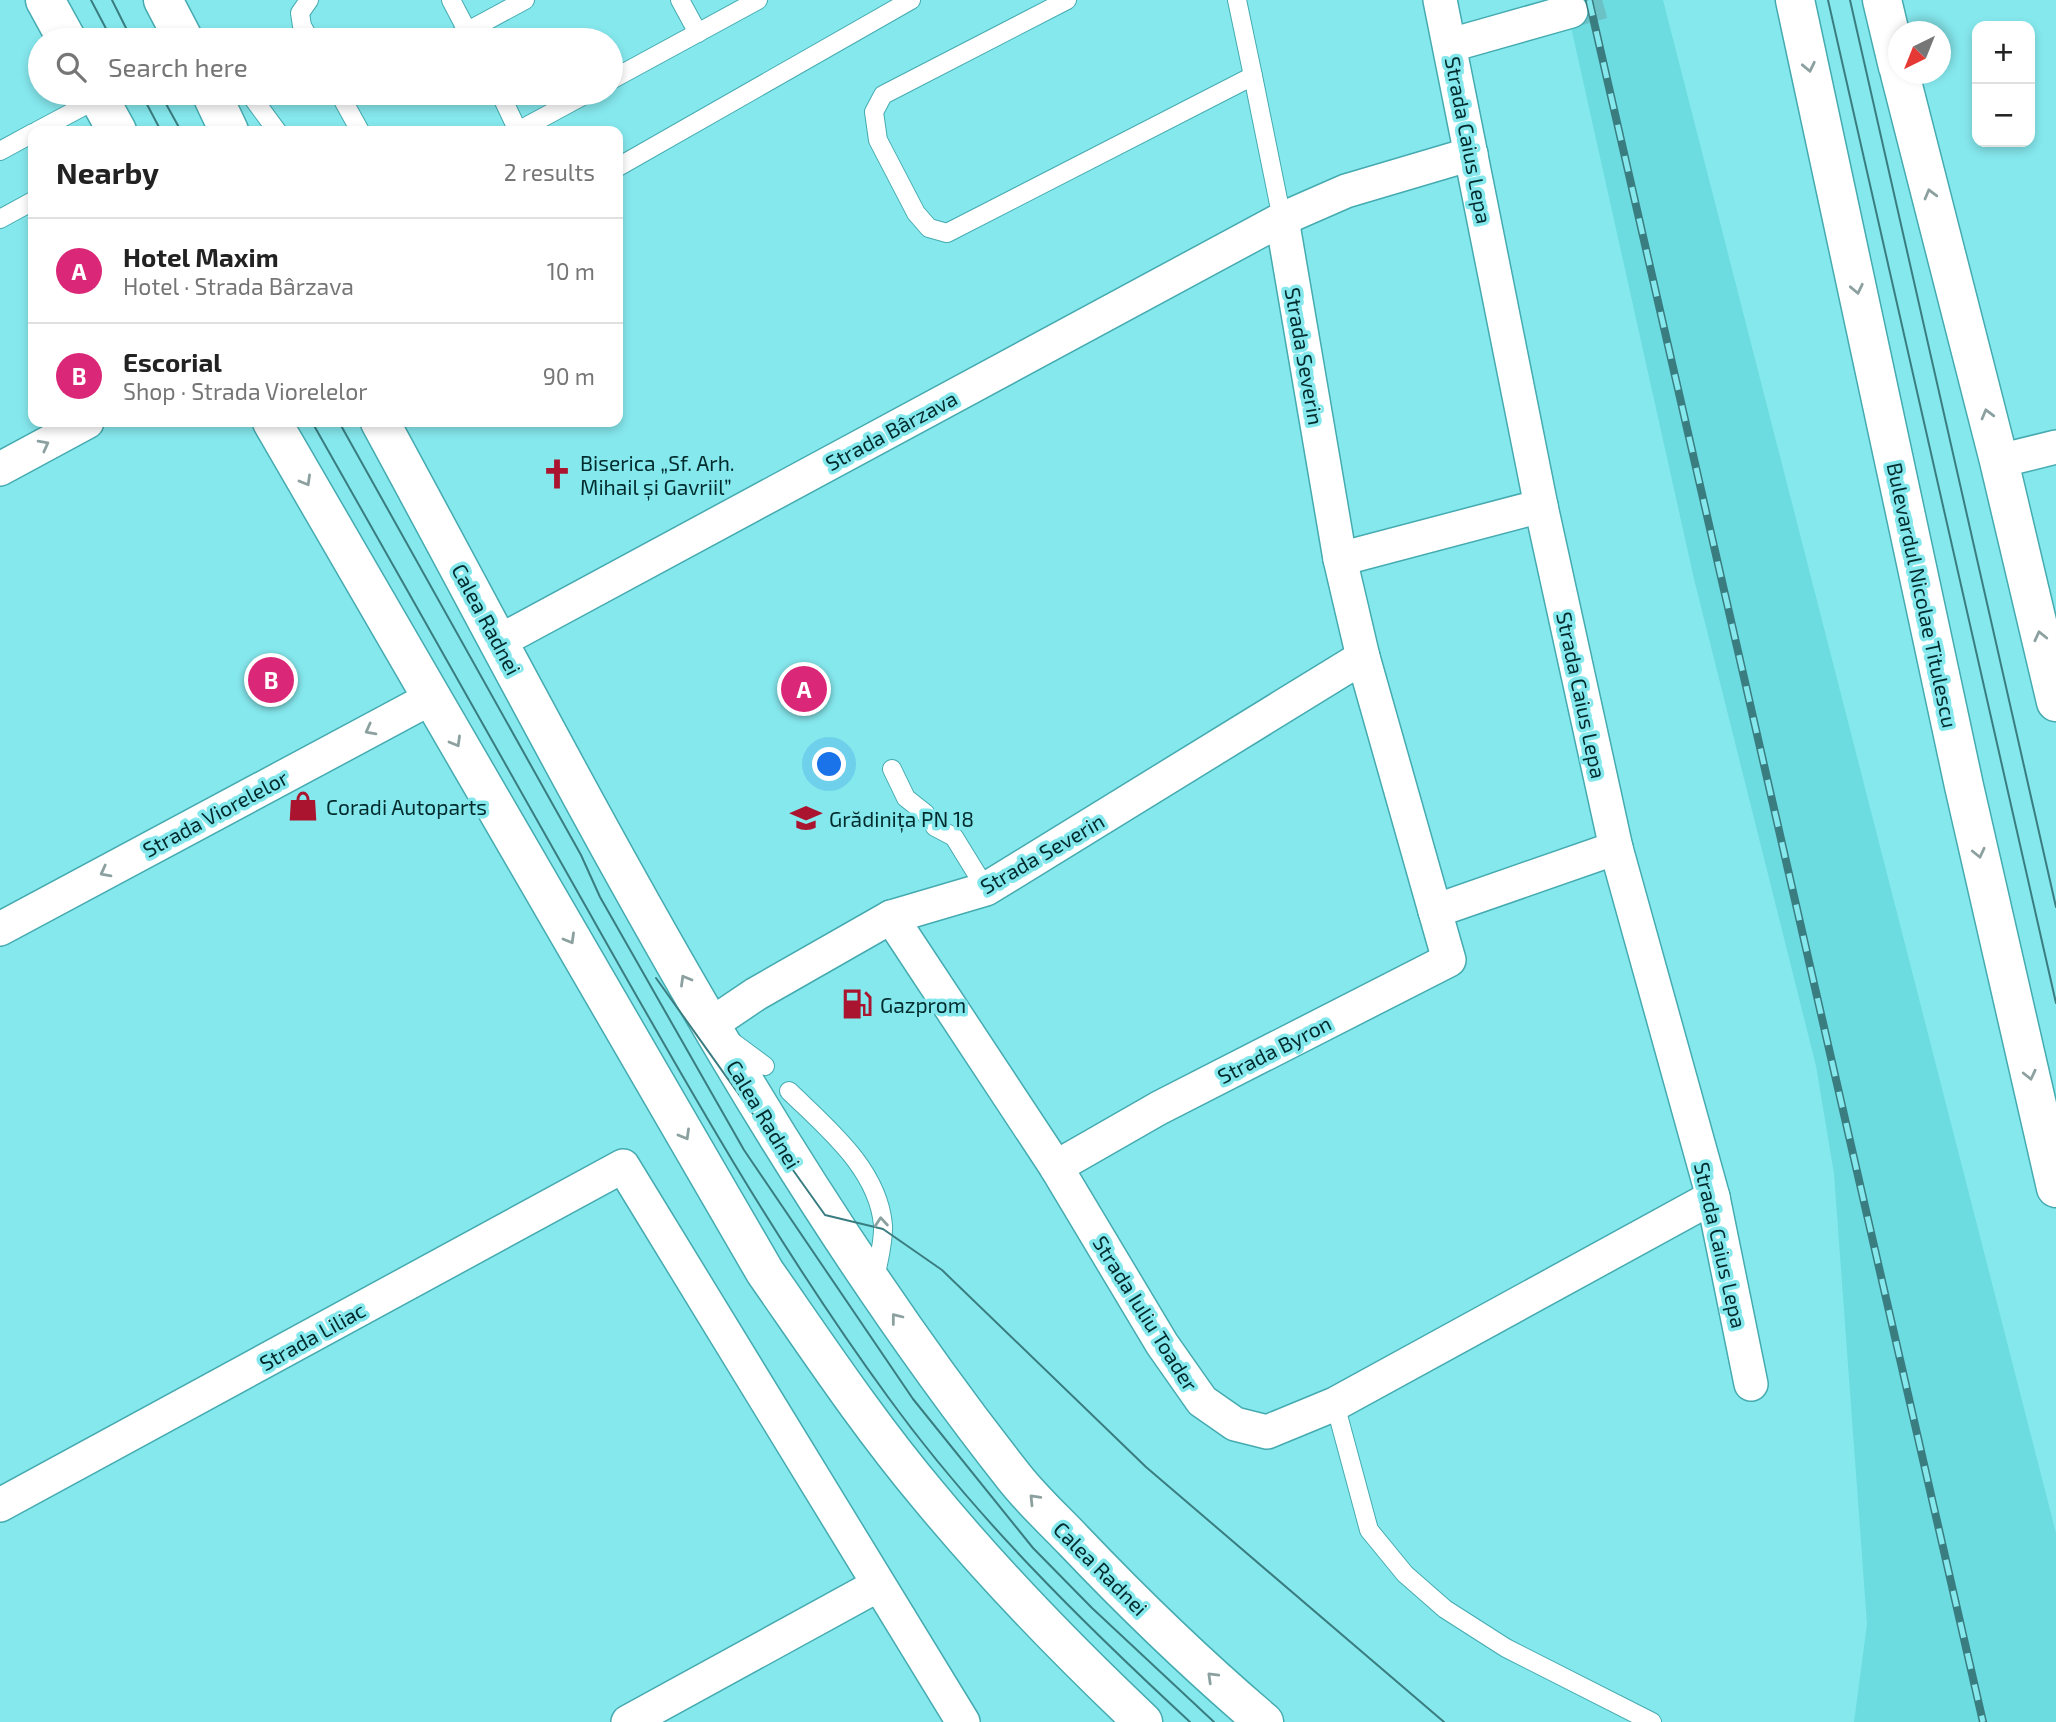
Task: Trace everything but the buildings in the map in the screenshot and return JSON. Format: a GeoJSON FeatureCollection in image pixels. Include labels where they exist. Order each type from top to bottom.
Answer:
{"type":"FeatureCollection","features":[{"type":"Feature","properties":{"kind":"main road"},"geometry":{"type":"LineString","coordinates":[[46,0],[61,28]]}},
{"type":"Feature","properties":{"kind":"main road"},"geometry":{"type":"LineString","coordinates":[[163,0],[178,28]]}},
{"type":"Feature","properties":{"kind":"main road","name":"Bulevardul Nicolae Titulescu"},"geometry":{"type":"LineString","coordinates":[[1795,0],[1964,786],[2055,1179]]}},
{"type":"Feature","properties":{"kind":"main road"},"geometry":{"type":"LineString","coordinates":[[1882,0],[1888,24]]}},
{"type":"Feature","properties":{"kind":"main road"},"geometry":{"type":"LineString","coordinates":[[1903,84],[1999,461],[2056,702]]}},
{"type":"Feature","properties":{"kind":"main road"},"geometry":{"type":"LineString","coordinates":[[103,105],[114,126]]}},
{"type":"Feature","properties":{"kind":"main road"},"geometry":{"type":"LineString","coordinates":[[217,105],[227,126]]}},
{"type":"Feature","properties":{"kind":"main road"},"geometry":{"type":"LineString","coordinates":[[275,427],[780,1294],[848,1391],[927,1494],[1084,1666],[1143,1722]]}},
{"type":"Feature","properties":{"kind":"main road","name":"Calea Radnei"},"geometry":{"type":"LineString","coordinates":[[383,427],[710,1025],[874,1289],[1016,1480],[1118,1587],[1264,1722]]}},
{"type":"Feature","properties":{"kind":"street","name":"Strada Caius Lepa"},"geometry":{"type":"LineString","coordinates":[[1440,0],[1541,506],[1616,848],[1713,1197],[1751,1384]]}},
{"type":"Feature","properties":{"kind":"street"},"geometry":{"type":"LineString","coordinates":[[1451,45],[1571,11]]}},
{"type":"Feature","properties":{"kind":"street","name":"Strada Bârzava"},"geometry":{"type":"LineString","coordinates":[[500,641],[1282,219],[1346,191],[1471,154]]}},
{"type":"Feature","properties":{"kind":"street","name":"Strada Severin"},"geometry":{"type":"LineString","coordinates":[[1282,219],[1340,559],[1363,657],[1443,908]]}},
{"type":"Feature","properties":{"kind":"street"},"geometry":{"type":"LineString","coordinates":[[0,469],[78,427]]}},
{"type":"Feature","properties":{"kind":"street"},"geometry":{"type":"LineString","coordinates":[[1999,461],[2056,447]]}},
{"type":"Feature","properties":{"kind":"street"},"geometry":{"type":"LineString","coordinates":[[1340,559],[1541,506]]}},
{"type":"Feature","properties":{"kind":"street","name":"Strada Severin"},"geometry":{"type":"LineString","coordinates":[[710,1025],[756,994],[891,917],[986,889],[1363,657]]}},
{"type":"Feature","properties":{"kind":"street","name":"Strada Viorelelor"},"geometry":{"type":"LineString","coordinates":[[0,929],[431,698]]}},
{"type":"Feature","properties":{"kind":"street"},"geometry":{"type":"LineString","coordinates":[[1443,908],[1616,848]]}},
{"type":"Feature","properties":{"kind":"street","name":"Strada Byron"},"geometry":{"type":"LineString","coordinates":[[1056,1167],[1159,1108],[1448,960],[1443,908]]}},
{"type":"Feature","properties":{"kind":"street","name":"Strada Iuliu Toader"},"geometry":{"type":"LineString","coordinates":[[891,917],[1056,1167],[1162,1344],[1202,1401],[1235,1424],[1267,1432],[1335,1404],[1713,1197]]}},
{"type":"Feature","properties":{"kind":"street","name":"Strada Liliac"},"geometry":{"type":"LineString","coordinates":[[0,1505],[623,1166],[878,1585]]}},
{"type":"Feature","properties":{"kind":"street"},"geometry":{"type":"LineString","coordinates":[[628,1722],[878,1585],[963,1722]]}},
{"type":"Feature","properties":{"kind":"lane"},"geometry":{"type":"LineString","coordinates":[[303,28],[300,13],[309,0]]}},
{"type":"Feature","properties":{"kind":"lane"},"geometry":{"type":"LineString","coordinates":[[451,0],[465,28]]}},
{"type":"Feature","properties":{"kind":"lane"},"geometry":{"type":"LineString","coordinates":[[481,28],[525,0]]}},
{"type":"Feature","properties":{"kind":"lane"},"geometry":{"type":"LineString","coordinates":[[680,0],[698,33]]}},
{"type":"Feature","properties":{"kind":"lane"},"geometry":{"type":"LineString","coordinates":[[623,74],[758,0]]}},
{"type":"Feature","properties":{"kind":"lane"},"geometry":{"type":"LineString","coordinates":[[623,164],[911,0]]}},
{"type":"Feature","properties":{"kind":"lane"},"geometry":{"type":"LineString","coordinates":[[1067,0],[883,95],[874,112],[878,140],[916,213],[929,228],[947,233],[1253,76]]}},
{"type":"Feature","properties":{"kind":"lane"},"geometry":{"type":"LineString","coordinates":[[1237,0],[1282,219]]}},
{"type":"Feature","properties":{"kind":"lane"},"geometry":{"type":"LineString","coordinates":[[46,126],[82,105]]}},
{"type":"Feature","properties":{"kind":"lane"},"geometry":{"type":"LineString","coordinates":[[258,105],[273,126]]}},
{"type":"Feature","properties":{"kind":"lane"},"geometry":{"type":"LineString","coordinates":[[349,105],[358,126]]}},
{"type":"Feature","properties":{"kind":"lane"},"geometry":{"type":"LineString","coordinates":[[506,105],[516,126]]}},
{"type":"Feature","properties":{"kind":"lane"},"geometry":{"type":"LineString","coordinates":[[527,126],[566,105]]}},
{"type":"Feature","properties":{"kind":"lane"},"geometry":{"type":"LineString","coordinates":[[0,151],[28,136]]}},
{"type":"Feature","properties":{"kind":"lane"},"geometry":{"type":"LineString","coordinates":[[0,219],[28,204]]}},
{"type":"Feature","properties":{"kind":"lane"},"geometry":{"type":"LineString","coordinates":[[892,769],[906,798],[925,813],[935,827],[954,837],[986,889]]}},
{"type":"Feature","properties":{"kind":"lane"},"geometry":{"type":"LineString","coordinates":[[710,1025],[765,1066]]}},
{"type":"Feature","properties":{"kind":"lane"},"geometry":{"type":"LineString","coordinates":[[789,1091],[841,1143],[869,1181],[880,1203],[883,1228],[874,1289]]}},
{"type":"Feature","properties":{"kind":"lane"},"geometry":{"type":"LineString","coordinates":[[1335,1404],[1369,1530],[1405,1574],[1445,1609],[1506,1648],[1652,1722]]}},
{"type":"Feature","properties":{"kind":"shaded area"},"geometry":{"type":"Polygon","coordinates":[[[1565,0],[1663,0],[2056,1533],[2056,1722],[1854,1722],[1867,1624],[1834,1174],[1816,1066],[1694,579],[1565,0]]]}},
{"type":"Feature","properties":{"kind":"tunnel"},"geometry":{"type":"LineString","coordinates":[[1571,11],[1610,0]]}},
{"type":"Feature","properties":{"kind":"tram line"},"geometry":{"type":"LineString","coordinates":[[91,0],[106,28]]}},
{"type":"Feature","properties":{"kind":"tram line"},"geometry":{"type":"LineString","coordinates":[[112,0],[126,28]]}},
{"type":"Feature","properties":{"kind":"tram line"},"geometry":{"type":"LineString","coordinates":[[1828,0],[2056,1003]]}},
{"type":"Feature","properties":{"kind":"tram line"},"geometry":{"type":"LineString","coordinates":[[1850,0],[2056,907]]}},
{"type":"Feature","properties":{"kind":"tram line"},"geometry":{"type":"LineString","coordinates":[[147,105],[158,126]]}},
{"type":"Feature","properties":{"kind":"tram line"},"geometry":{"type":"LineString","coordinates":[[167,105],[178,126]]}},
{"type":"Feature","properties":{"kind":"tram line"},"geometry":{"type":"LineString","coordinates":[[315,427],[729,1156],[846,1338],[922,1441],[993,1526],[1109,1646],[1190,1722]]}},
{"type":"Feature","properties":{"kind":"tram line"},"geometry":{"type":"LineString","coordinates":[[342,427],[581,855],[600,897],[744,1150],[913,1399],[1033,1548],[1092,1608],[1214,1722]]}},
{"type":"Feature","properties":{"kind":"tram line"},"geometry":{"type":"LineString","coordinates":[[656,978],[825,1215],[883,1229],[942,1270],[1146,1467],[1444,1722]]}},
{"type":"Feature","properties":{"kind":"railway"},"geometry":{"type":"LineString","coordinates":[[1589,0],[1983,1722]]}},
{"type":"Feature","properties":{"kind":"place","name":"Biserica „Sf. Arh. Mihail și Gavriil”"},"geometry":{"type":"Point","coordinates":[557,474]}},
{"type":"Feature","properties":{"kind":"place","name":"Escorial"},"geometry":{"type":"Point","coordinates":[271,680]}},
{"type":"Feature","properties":{"kind":"place","name":"Hotel Maxim"},"geometry":{"type":"Point","coordinates":[804,689]}},
{"type":"Feature","properties":{"kind":"place","name":"Coradi Autoparts"},"geometry":{"type":"Point","coordinates":[303,806]}},
{"type":"Feature","properties":{"kind":"place","name":"Grădinița PN 18"},"geometry":{"type":"Point","coordinates":[806,818]}},
{"type":"Feature","properties":{"kind":"place","name":"Gazprom"},"geometry":{"type":"Point","coordinates":[857,1004]}}]}
